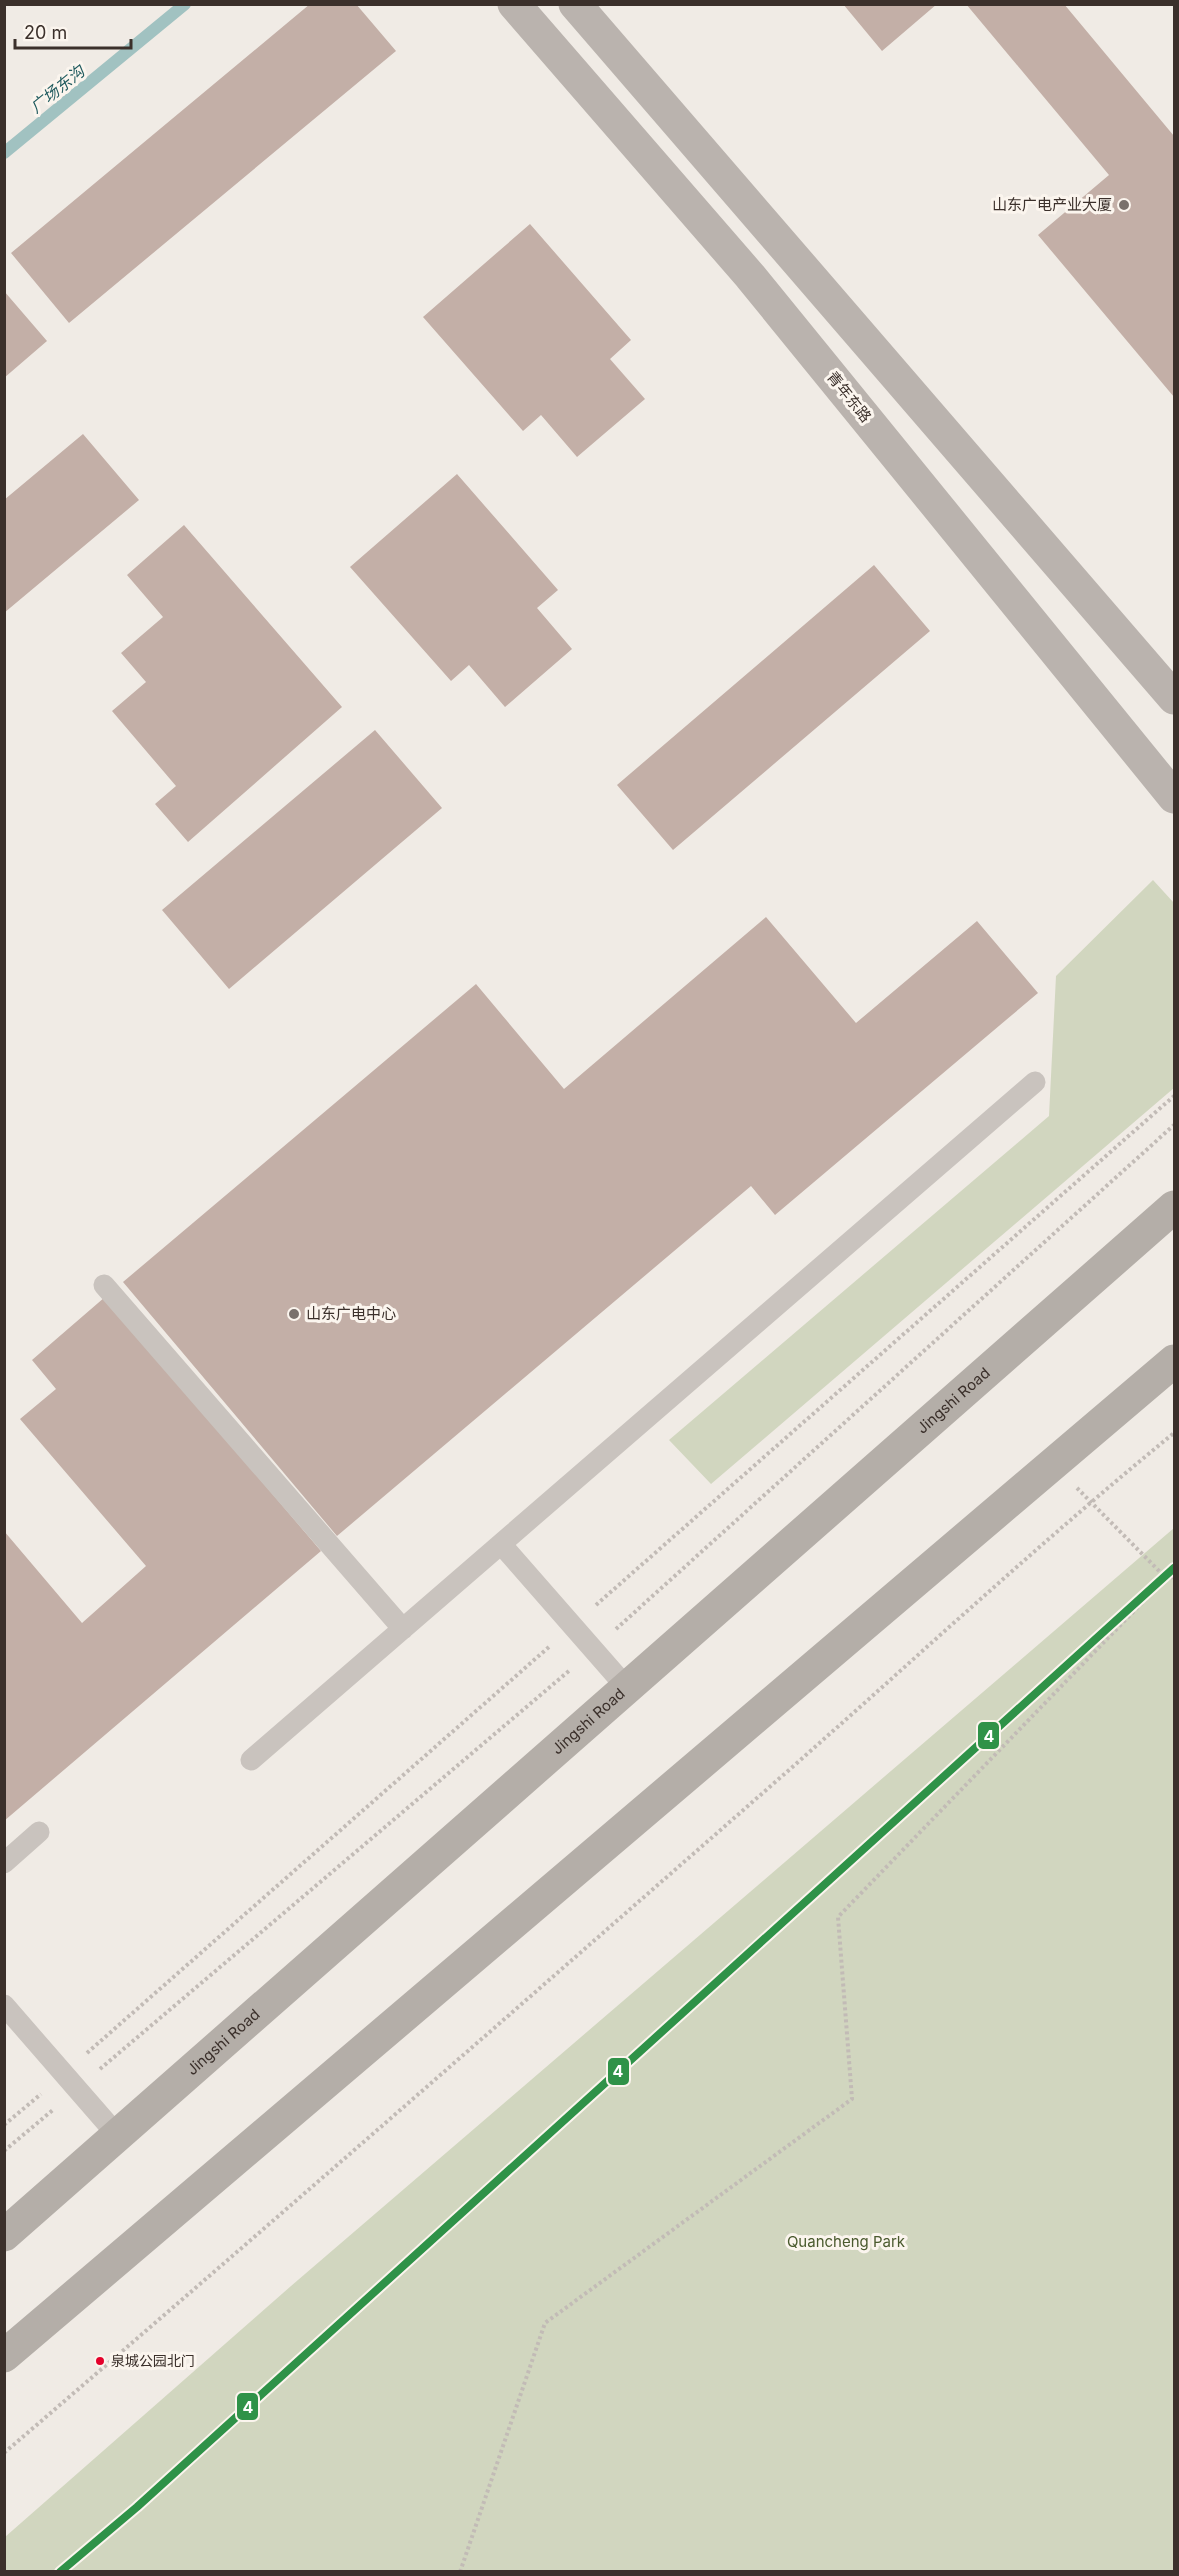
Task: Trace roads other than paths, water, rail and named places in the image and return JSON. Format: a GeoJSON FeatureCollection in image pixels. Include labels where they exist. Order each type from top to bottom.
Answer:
{"type":"FeatureCollection","features":[{"type":"Feature","properties":{"kind":"highway","name":"Jingshi Road"},"geometry":{"type":"LineString","coordinates":[[4,2235],[1174,1207]]}},
{"type":"Feature","properties":{"kind":"highway"},"geometry":{"type":"LineString","coordinates":[[4,2356],[1174,1362]]}},
{"type":"Feature","properties":{"kind":"main road","name":"青年东路"},"geometry":{"type":"LineString","coordinates":[[514,4],[750,276],[1174,797]]}},
{"type":"Feature","properties":{"kind":"main road"},"geometry":{"type":"LineString","coordinates":[[575,4],[1174,698]]}},
{"type":"Feature","properties":{"kind":"lane"},"geometry":{"type":"LineString","coordinates":[[251,1760],[1035,1082]]}},
{"type":"Feature","properties":{"kind":"lane"},"geometry":{"type":"LineString","coordinates":[[104,1285],[402,1629]]}},
{"type":"Feature","properties":{"kind":"lane"},"geometry":{"type":"LineString","coordinates":[[501,1544],[627,1688]]}},
{"type":"Feature","properties":{"kind":"lane"},"geometry":{"type":"LineString","coordinates":[[4,1863],[39,1832]]}},
{"type":"Feature","properties":{"kind":"lane"},"geometry":{"type":"LineString","coordinates":[[4,2005],[118,2136]]}},
{"type":"Feature","properties":{"kind":"waterway","name":"广场东沟"},"geometry":{"type":"LineString","coordinates":[[4,153],[185,4]]}},
{"type":"Feature","properties":{"kind":"place","name":"山东广电产业大厦"},"geometry":{"type":"Point","coordinates":[1124,205]}},
{"type":"Feature","properties":{"kind":"place","name":"山东广电中心"},"geometry":{"type":"Point","coordinates":[294,1314]}},
{"type":"Feature","properties":{"kind":"place","name":"泉城公园北门"},"geometry":{"type":"Point","coordinates":[100,2361]}},
{"type":"Feature","properties":{"kind":"park label","name":"Quancheng Park"},"geometry":{"type":"Point","coordinates":[846,2242]}}]}
